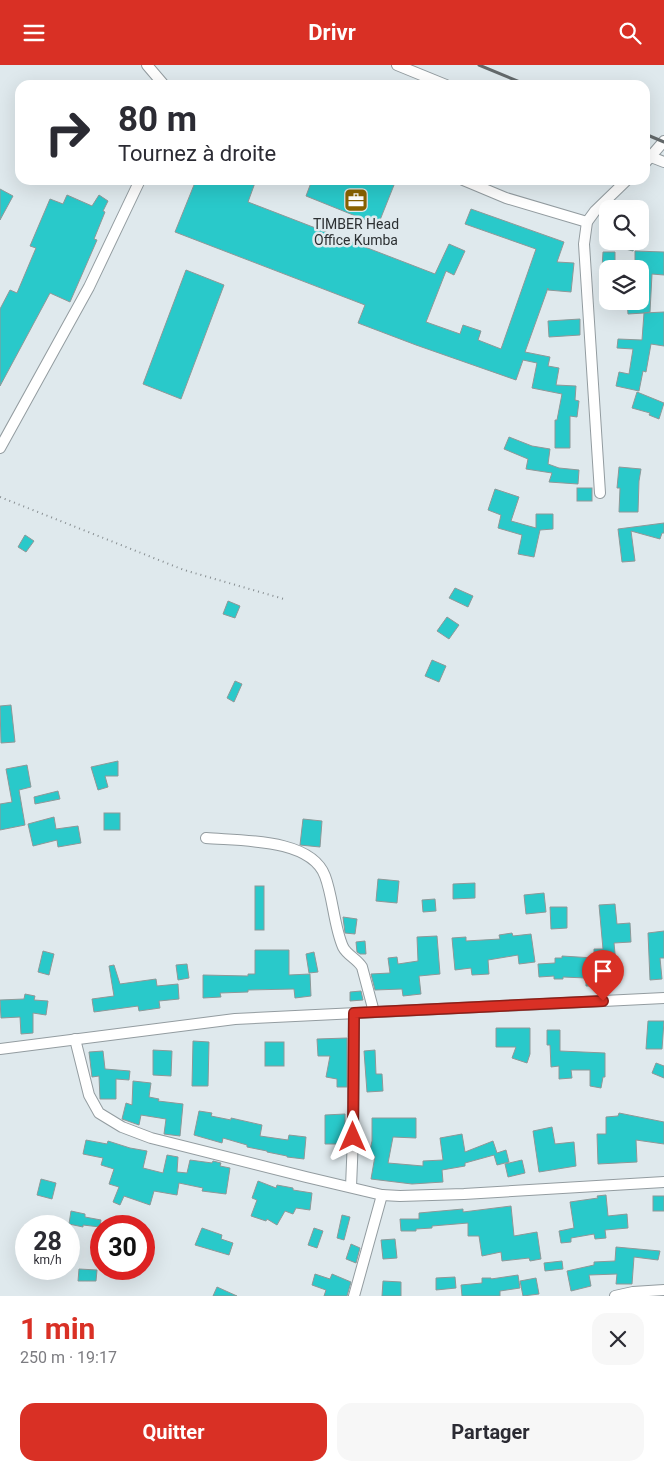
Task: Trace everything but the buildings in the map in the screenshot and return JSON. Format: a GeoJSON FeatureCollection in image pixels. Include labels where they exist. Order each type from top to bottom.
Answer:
{"type":"FeatureCollection","features":[{"type":"Feature","properties":{"kind":"street"},"geometry":{"type":"LineString","coordinates":[[147,65],[160,80]]}},
{"type":"Feature","properties":{"kind":"street"},"geometry":{"type":"LineString","coordinates":[[397,65],[434,80]]}},
{"type":"Feature","properties":{"kind":"street"},"geometry":{"type":"LineString","coordinates":[[650,155],[664,141]]}},
{"type":"Feature","properties":{"kind":"street"},"geometry":{"type":"LineString","coordinates":[[650,159],[664,162]]}},
{"type":"Feature","properties":{"kind":"street"},"geometry":{"type":"LineString","coordinates":[[0,448],[89,287],[138,185]]}},
{"type":"Feature","properties":{"kind":"street"},"geometry":{"type":"LineString","coordinates":[[475,185],[506,198],[587,222]]}},
{"type":"Feature","properties":{"kind":"street"},"geometry":{"type":"LineString","coordinates":[[600,493],[584,244],[587,222],[595,211],[622,185]]}},
{"type":"Feature","properties":{"kind":"street"},"geometry":{"type":"LineString","coordinates":[[206,838],[282,845],[309,856],[318,864],[325,875],[344,947],[359,961],[362,967],[374,1012]]}},
{"type":"Feature","properties":{"kind":"street"},"geometry":{"type":"LineString","coordinates":[[0,1049],[235,1019],[664,998]]}},
{"type":"Feature","properties":{"kind":"street"},"geometry":{"type":"LineString","coordinates":[[351,1187],[354,1013]]}},
{"type":"Feature","properties":{"kind":"street"},"geometry":{"type":"LineString","coordinates":[[75,1039],[89,1095],[99,1113],[122,1127],[151,1138],[306,1177],[382,1195],[464,1194],[664,1182]]}},
{"type":"Feature","properties":{"kind":"street"},"geometry":{"type":"LineString","coordinates":[[354,1296],[382,1195]]}},
{"type":"Feature","properties":{"kind":"street"},"geometry":{"type":"LineString","coordinates":[[615,1296],[633,1292],[664,1291]]}},
{"type":"Feature","properties":{"kind":"path"},"geometry":{"type":"LineString","coordinates":[[0,497],[184,570],[284,599]]}},
{"type":"Feature","properties":{"kind":"railway"},"geometry":{"type":"LineString","coordinates":[[479,65],[515,80]]}},
{"type":"Feature","properties":{"kind":"railway"},"geometry":{"type":"LineString","coordinates":[[650,136],[664,142]]}},
{"type":"Feature","properties":{"kind":"place","name":"TIMBER Head Office Kumba"},"geometry":{"type":"Point","coordinates":[356,200]}},
{"type":"Feature","properties":{"kind":"route"},"geometry":{"type":"LineString","coordinates":[[353,1137],[354,1013],[603,1001]]}}]}
